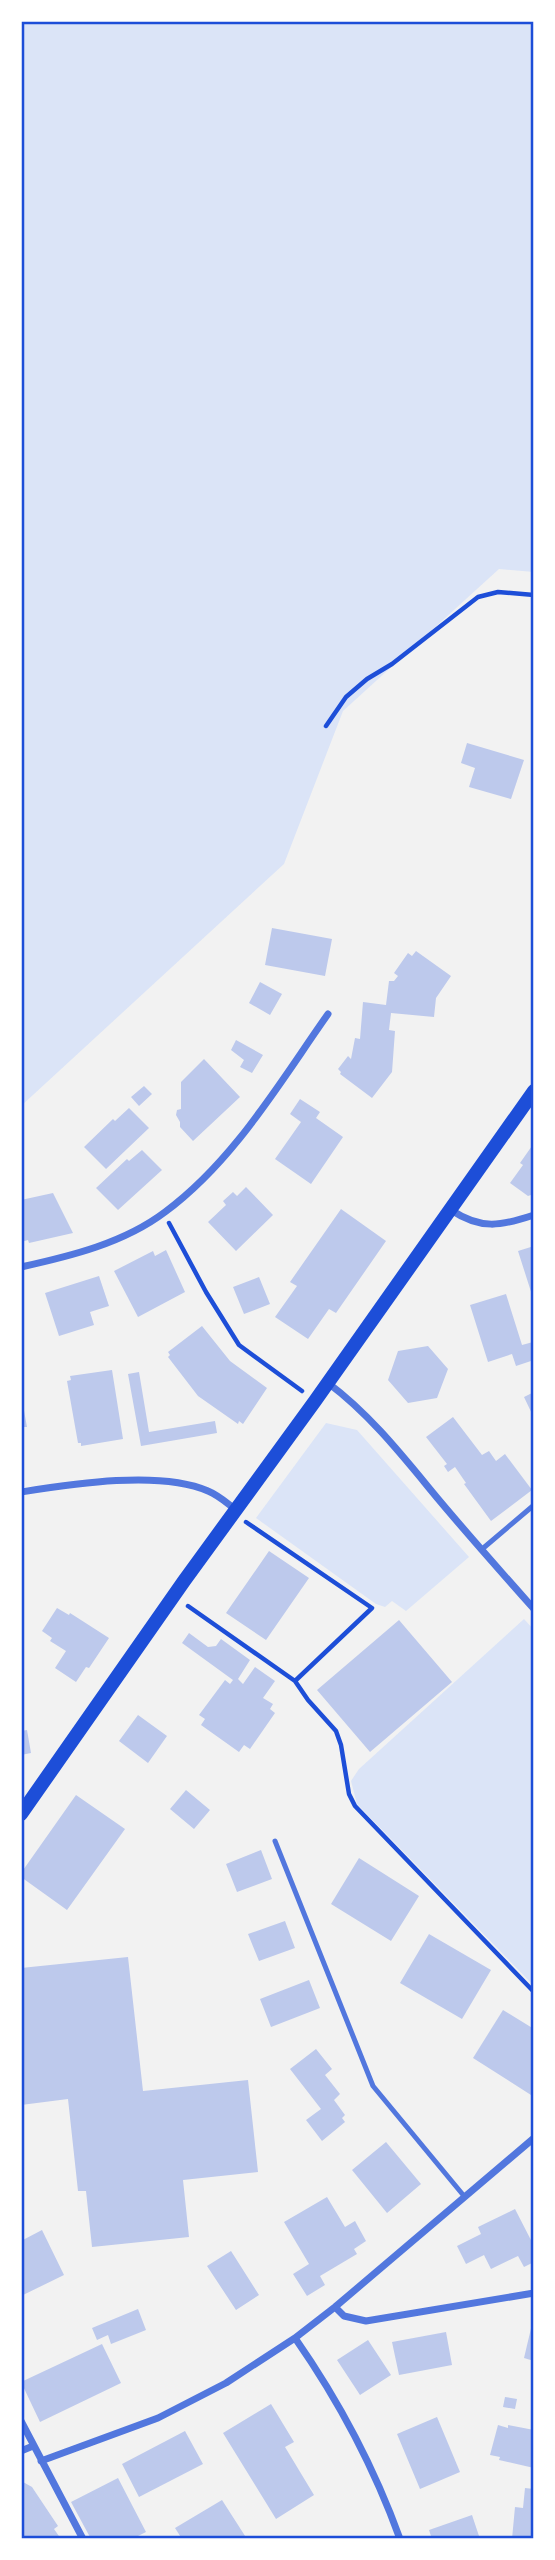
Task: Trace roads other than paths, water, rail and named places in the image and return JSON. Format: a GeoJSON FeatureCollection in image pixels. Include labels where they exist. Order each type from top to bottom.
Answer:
{"type":"FeatureCollection","features":[{"type":"Feature","properties":{"kind":"main road"},"geometry":{"type":"LineString","coordinates":[[21,1814],[534,1091]]}},
{"type":"Feature","properties":{"kind":"street"},"geometry":{"type":"LineString","coordinates":[[21,1267],[111,1242],[164,1213],[202,1181],[242,1133],[328,1014]]}},
{"type":"Feature","properties":{"kind":"street"},"geometry":{"type":"LineString","coordinates":[[451,1210],[473,1222],[489,1226],[534,1215]]}},
{"type":"Feature","properties":{"kind":"street"},"geometry":{"type":"LineString","coordinates":[[328,1383],[358,1408],[399,1452],[534,1609]]}},
{"type":"Feature","properties":{"kind":"street"},"geometry":{"type":"LineString","coordinates":[[21,1492],[86,1482],[140,1481],[188,1485],[210,1491],[234,1511]]}},
{"type":"Feature","properties":{"kind":"street"},"geometry":{"type":"LineString","coordinates":[[41,2461],[158,2418],[226,2383],[295,2338],[534,2138]]}},
{"type":"Feature","properties":{"kind":"street"},"geometry":{"type":"LineString","coordinates":[[335,2307],[344,2315],[366,2321],[534,2293]]}},
{"type":"Feature","properties":{"kind":"street"},"geometry":{"type":"LineString","coordinates":[[295,2338],[321,2375],[362,2447],[381,2487],[400,2539]]}},
{"type":"Feature","properties":{"kind":"street"},"geometry":{"type":"LineString","coordinates":[[21,2421],[83,2539]]}},
{"type":"Feature","properties":{"kind":"street"},"geometry":{"type":"LineString","coordinates":[[21,2451],[33,2446]]}},
{"type":"Feature","properties":{"kind":"lane"},"geometry":{"type":"LineString","coordinates":[[481,1550],[534,1505]]}},
{"type":"Feature","properties":{"kind":"lane"},"geometry":{"type":"LineString","coordinates":[[275,1840],[373,2085],[464,2196]]}}]}
